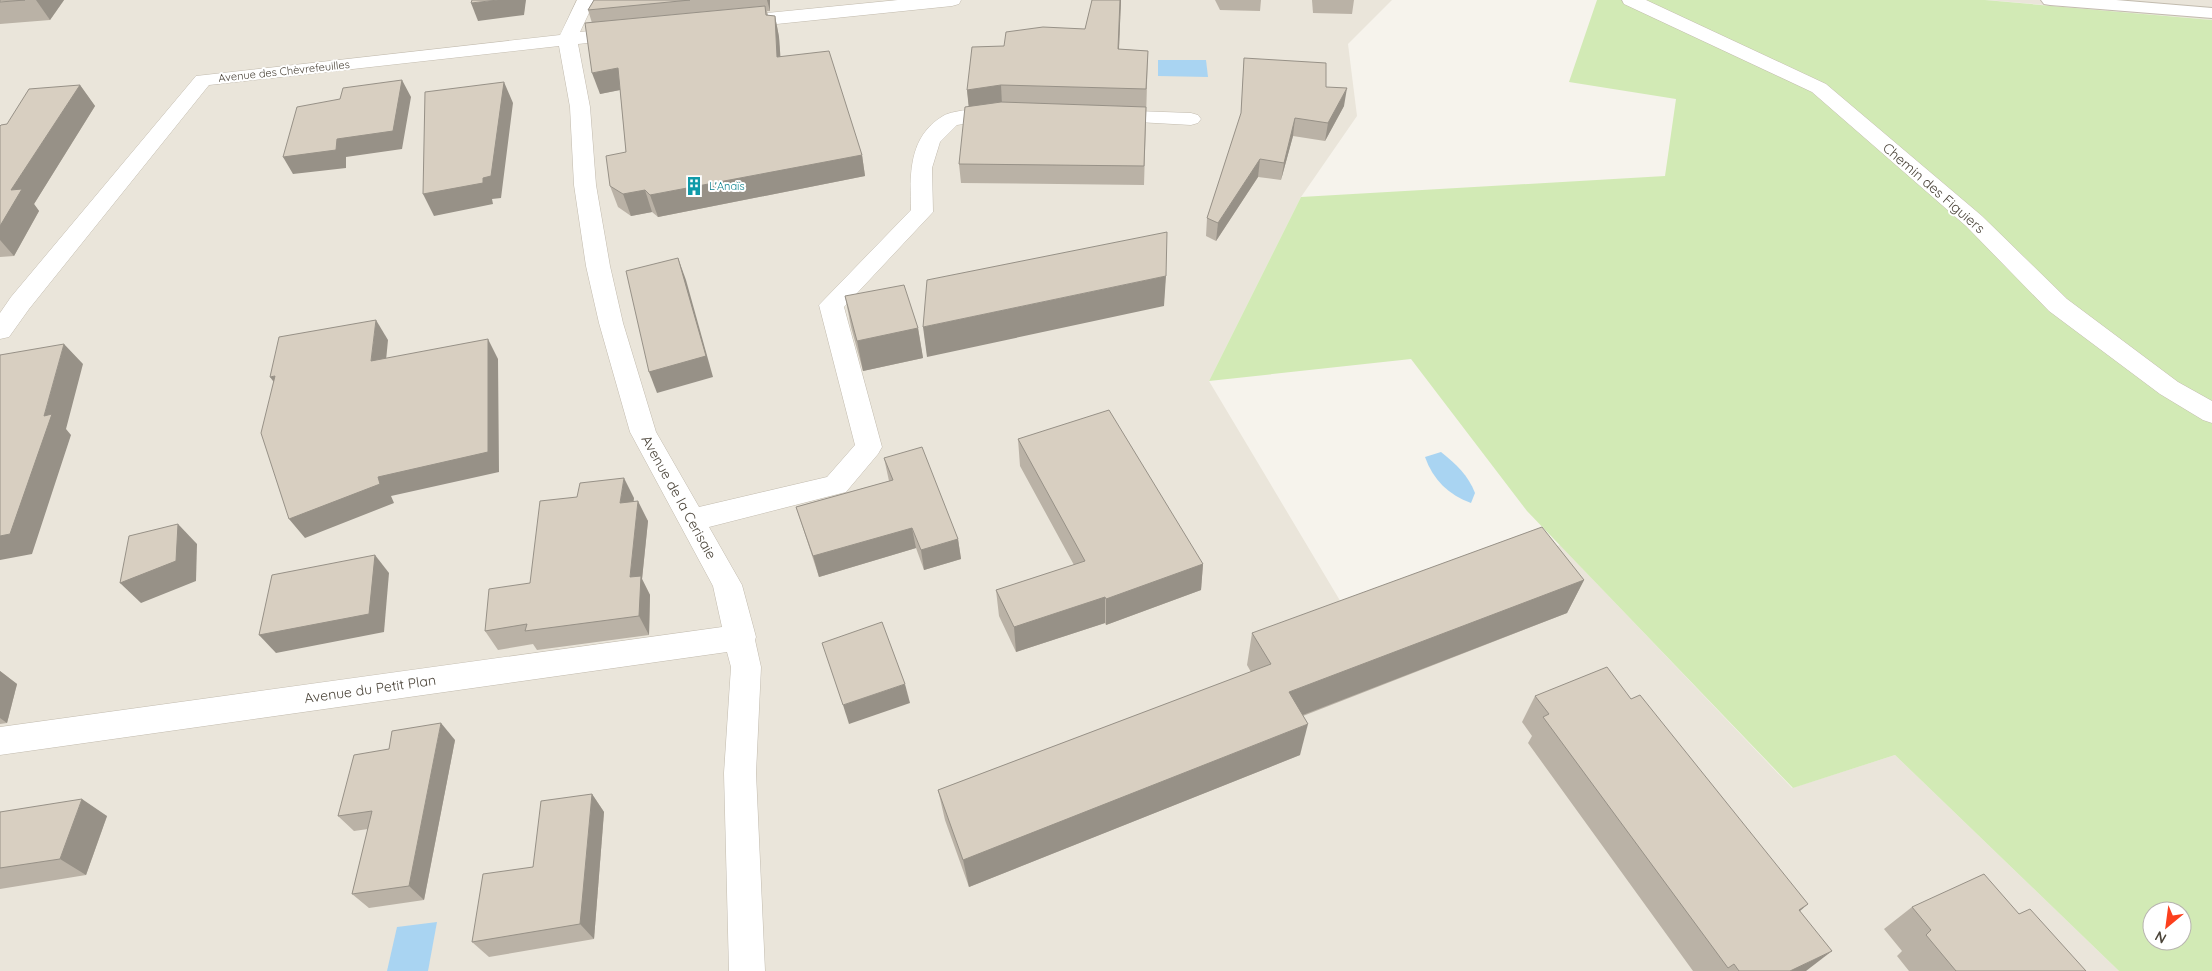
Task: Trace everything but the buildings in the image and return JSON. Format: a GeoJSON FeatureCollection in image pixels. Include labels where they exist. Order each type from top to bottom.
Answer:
{"type":"FeatureCollection","features":[{"type":"Feature","properties":{"kind":"street"},"geometry":{"type":"LineString","coordinates":[[566,39],[586,0]]}},
{"type":"Feature","properties":{"kind":"street"},"geometry":{"type":"LineString","coordinates":[[725,23],[952,0]]}},
{"type":"Feature","properties":{"kind":"street","name":"Chemin des Figuiers"},"geometry":{"type":"LineString","coordinates":[[1631,0],[1819,88],[1974,221],[2058,305],[2169,388],[2212,413]]}},
{"type":"Feature","properties":{"kind":"street","name":"Avenue des Chèvrefeuilles"},"geometry":{"type":"LineString","coordinates":[[0,331],[10,305],[203,80],[646,31]]}},
{"type":"Feature","properties":{"kind":"street","name":"Avenue de la Cerisaie"},"geometry":{"type":"LineString","coordinates":[[566,39],[580,107],[585,185],[598,266],[611,323],[643,432],[727,585],[741,637],[746,667],[740,773],[747,971]]}},
{"type":"Feature","properties":{"kind":"street"},"geometry":{"type":"LineString","coordinates":[[692,520],[836,485],[869,447],[831,305],[922,212],[921,168],[930,140],[951,120],[1002,113],[1022,114]]}},
{"type":"Feature","properties":{"kind":"street"},"geometry":{"type":"LineString","coordinates":[[1092,116],[1192,119]]}},
{"type":"Feature","properties":{"kind":"street","name":"Avenue du Petit Plan"},"geometry":{"type":"LineString","coordinates":[[0,741],[741,637]]}},
{"type":"Feature","properties":{"kind":"lane"},"geometry":{"type":"LineString","coordinates":[[2050,0],[2212,13]]}},
{"type":"Feature","properties":{"kind":"shaded area"},"geometry":{"type":"Polygon","coordinates":[[[0,0],[1392,0],[1348,44],[1357,116],[1301,197],[1209,381],[1345,609],[1560,545],[1792,788],[1895,755],[2119,971],[0,971],[0,0]]]}},
{"type":"Feature","properties":{"kind":"shaded area"},"geometry":{"type":"Polygon","coordinates":[[[1985,0],[2212,0],[2212,20],[1999,1],[1985,0]]]}},
{"type":"Feature","properties":{"kind":"green space"},"geometry":{"type":"Polygon","coordinates":[[[1597,0],[1985,0],[2212,20],[2212,971],[2119,971],[1895,755],[1793,788],[1527,511],[1411,359],[1209,381],[1301,197],[1665,176],[1676,99],[1569,82],[1597,0]]]}},
{"type":"Feature","properties":{"kind":"water"},"geometry":{"type":"Polygon","coordinates":[[[1158,60],[1206,60],[1208,77],[1158,76],[1158,60]]]}},
{"type":"Feature","properties":{"kind":"water"},"geometry":{"type":"Polygon","coordinates":[[[1441,452],[1457,466],[1469,481],[1475,493],[1471,503],[1449,491],[1432,473],[1425,457],[1441,452]]]}},
{"type":"Feature","properties":{"kind":"water"},"geometry":{"type":"Polygon","coordinates":[[[437,922],[428,971],[387,971],[397,927],[437,922]]]}},
{"type":"Feature","properties":{"kind":"place","name":"L'Anaïs"},"geometry":{"type":"Point","coordinates":[694,186]}}]}
